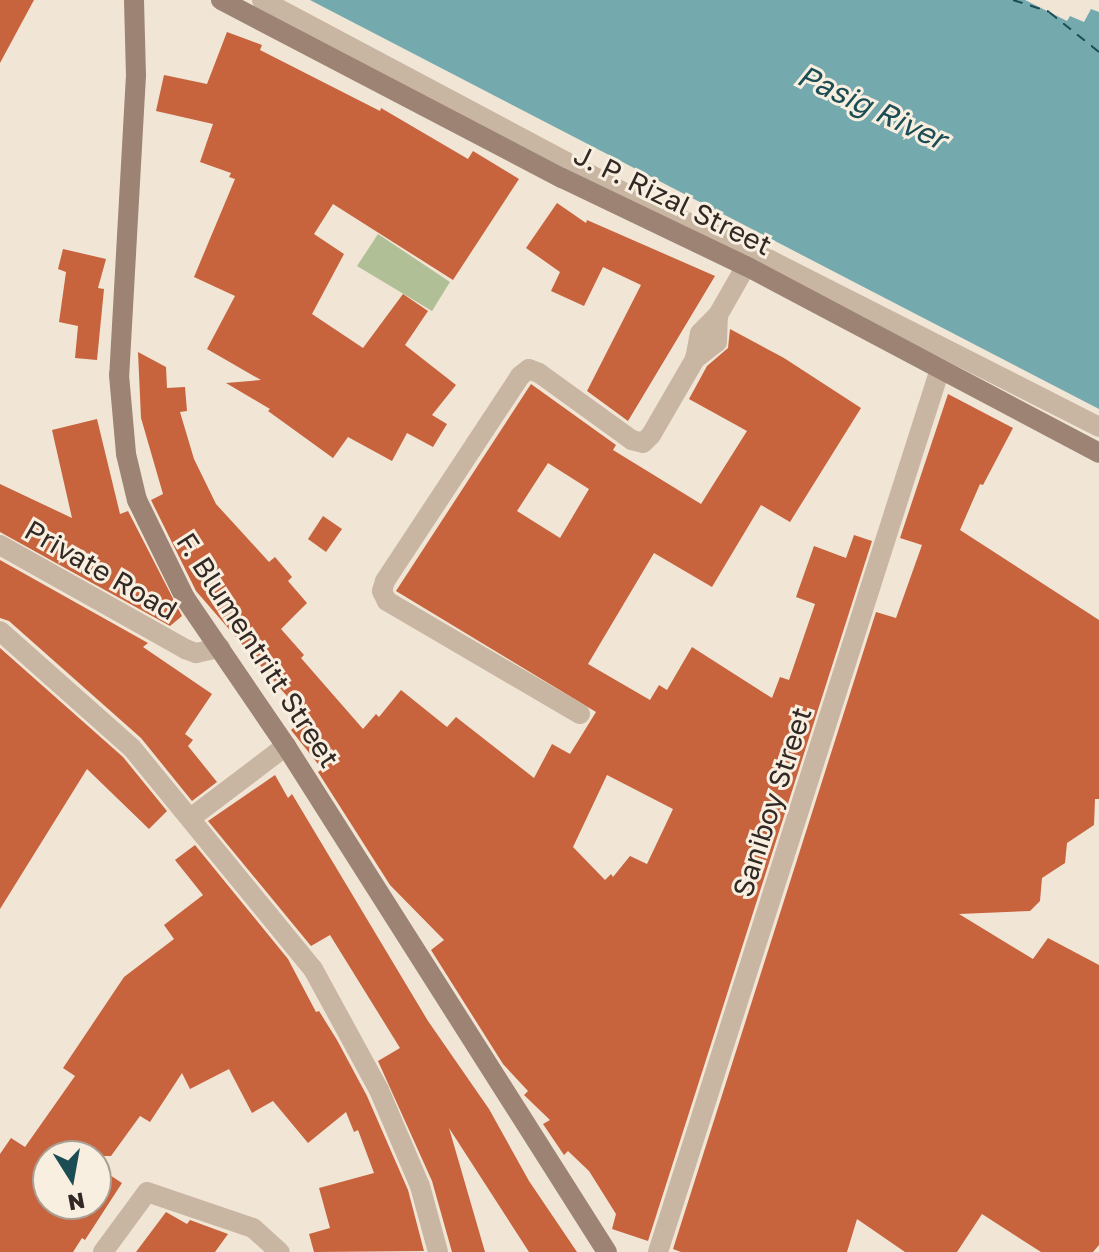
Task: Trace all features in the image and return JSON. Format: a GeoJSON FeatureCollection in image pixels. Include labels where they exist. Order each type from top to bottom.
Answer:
{"type":"FeatureCollection","features":[{"type":"Feature","properties":{"kind":"street","name":"F. Blumentritt Street"},"geometry":{"type":"LineString","coordinates":[[134,0],[136,75],[119,375],[124,442],[132,484],[148,528],[185,598],[286,746],[607,1252]]}},
{"type":"Feature","properties":{"kind":"street","name":"J. P. Rizal Street"},"geometry":{"type":"LineString","coordinates":[[221,0],[562,178],[746,266],[1099,453]]}},
{"type":"Feature","properties":{"kind":"street"},"geometry":{"type":"LineString","coordinates":[[262,0],[630,196],[770,260],[1099,427]]}},
{"type":"Feature","properties":{"kind":"street"},"geometry":{"type":"LineString","coordinates":[[580,714],[387,601],[382,591],[385,581],[520,376],[529,369],[632,440],[643,443],[651,435],[695,359],[700,333],[718,315],[746,266]]}},
{"type":"Feature","properties":{"kind":"street","name":"Saniboy Street"},"geometry":{"type":"LineString","coordinates":[[658,1252],[940,369]]}},
{"type":"Feature","properties":{"kind":"street","name":"Private Road"},"geometry":{"type":"LineString","coordinates":[[0,545],[185,649],[196,653],[220,648]]}},
{"type":"Feature","properties":{"kind":"street"},"geometry":{"type":"LineString","coordinates":[[0,631],[132,748],[192,817],[313,969],[379,1090],[420,1186],[438,1252]]}},
{"type":"Feature","properties":{"kind":"street"},"geometry":{"type":"LineString","coordinates":[[192,817],[286,746]]}},
{"type":"Feature","properties":{"kind":"street"},"geometry":{"type":"LineString","coordinates":[[103,1252],[147,1192],[253,1228],[280,1252]]}},
{"type":"Feature","properties":{"kind":"green space"},"geometry":{"type":"Polygon","coordinates":[[[378,234],[450,282],[432,311],[357,266],[378,234]]]}},
{"type":"Feature","properties":{"kind":"water","name":"Pasig River"},"geometry":{"type":"Polygon","coordinates":[[[310,0],[1025,0],[1067,21],[1070,16],[1084,22],[1091,9],[1099,12],[1099,409],[310,0]]]}},
{"type":"Feature","properties":{"kind":"building"},"geometry":{"type":"Polygon","coordinates":[[[0,0],[34,0],[0,63],[0,0]]]}},
{"type":"Feature","properties":{"kind":"building"},"geometry":{"type":"Polygon","coordinates":[[[227,32],[262,45],[260,50],[380,111],[381,108],[468,159],[473,151],[519,179],[453,280],[333,204],[314,234],[344,254],[312,314],[363,348],[403,294],[428,311],[405,345],[456,385],[432,415],[447,424],[433,447],[407,433],[392,461],[348,437],[333,458],[268,411],[270,409],[226,383],[261,380],[207,349],[235,296],[194,277],[235,179],[229,177],[231,173],[200,162],[213,124],[156,111],[164,75],[207,84],[227,32]]]}},
{"type":"Feature","properties":{"kind":"building"},"geometry":{"type":"Polygon","coordinates":[[[557,203],[586,223],[587,220],[715,276],[628,421],[587,391],[641,285],[603,267],[584,306],[551,291],[560,272],[526,248],[557,203]]]}},
{"type":"Feature","properties":{"kind":"building"},"geometry":{"type":"Polygon","coordinates":[[[63,249],[106,259],[98,288],[104,289],[97,360],[75,358],[78,326],[59,322],[66,272],[58,269],[63,249]]]}},
{"type":"Feature","properties":{"kind":"building"},"geometry":{"type":"Polygon","coordinates":[[[730,329],[784,358],[861,408],[790,522],[761,505],[712,587],[654,553],[588,664],[650,700],[659,685],[667,690],[692,647],[772,698],[780,677],[789,680],[815,604],[796,597],[814,546],[846,558],[854,535],[872,541],[648,1241],[612,1229],[616,1214],[589,1171],[568,1151],[564,1155],[543,1124],[550,1120],[524,1095],[528,1091],[503,1064],[431,950],[444,940],[390,885],[318,772],[322,769],[291,730],[305,717],[196,591],[151,500],[163,494],[141,418],[138,352],[166,367],[167,388],[185,387],[187,411],[180,412],[194,459],[216,504],[269,562],[275,557],[292,577],[288,581],[307,603],[281,629],[304,655],[301,658],[363,729],[376,714],[379,717],[401,690],[447,727],[456,717],[534,778],[552,744],[570,754],[596,712],[396,591],[531,384],[616,445],[613,450],[701,504],[747,431],[689,399],[707,366],[728,348],[730,329]],[[548,463],[517,511],[560,538],[589,489],[548,463]],[[607,775],[573,847],[605,880],[611,874],[613,877],[630,856],[647,864],[673,809],[607,775]]]}},
{"type":"Feature","properties":{"kind":"building"},"geometry":{"type":"Polygon","coordinates":[[[948,394],[1013,428],[983,485],[980,484],[960,530],[1099,620],[1099,799],[1095,799],[1094,825],[1067,843],[1065,863],[1042,878],[1040,901],[1030,911],[959,914],[1033,959],[1048,938],[1099,965],[1099,1245],[1093,1252],[1041,1252],[982,1214],[957,1252],[905,1252],[857,1219],[847,1252],[681,1252],[673,1249],[876,612],[896,618],[922,545],[900,538],[948,394]]]}},
{"type":"Feature","properties":{"kind":"building"},"geometry":{"type":"Polygon","coordinates":[[[97,419],[120,514],[128,511],[182,616],[170,626],[0,532],[0,484],[72,518],[52,430],[97,419]]]}},
{"type":"Feature","properties":{"kind":"building"},"geometry":{"type":"Polygon","coordinates":[[[323,516],[342,529],[326,552],[308,539],[323,516]]]}},
{"type":"Feature","properties":{"kind":"building"},"geometry":{"type":"Polygon","coordinates":[[[0,560],[148,643],[143,647],[212,694],[185,734],[193,740],[188,746],[217,782],[192,801],[141,738],[9,621],[0,618],[0,560]]]}},
{"type":"Feature","properties":{"kind":"building"},"geometry":{"type":"Polygon","coordinates":[[[0,648],[123,757],[167,811],[149,829],[87,769],[0,909],[0,648]]]}},
{"type":"Feature","properties":{"kind":"building"},"geometry":{"type":"Polygon","coordinates":[[[275,775],[288,798],[292,794],[428,1021],[489,1109],[529,1181],[577,1252],[529,1252],[449,1128],[485,1252],[452,1252],[432,1181],[378,1061],[400,1048],[330,935],[311,946],[208,821],[275,775]]]}},
{"type":"Feature","properties":{"kind":"building"},"geometry":{"type":"Polygon","coordinates":[[[195,845],[288,959],[367,1096],[408,1190],[424,1251],[314,1252],[309,1234],[330,1228],[319,1188],[374,1173],[358,1130],[354,1132],[346,1112],[308,1143],[273,1101],[252,1113],[229,1069],[190,1089],[182,1073],[150,1122],[140,1116],[112,1155],[112,1140],[32,1140],[32,1220],[98,1220],[73,1252],[0,1252],[0,1154],[11,1138],[25,1147],[75,1076],[63,1068],[124,977],[174,939],[164,925],[203,895],[175,860],[195,845]]]}},
{"type":"Feature","properties":{"kind":"building"},"geometry":{"type":"Polygon","coordinates":[[[112,1176],[122,1183],[112,1198],[112,1176]]]}},
{"type":"Feature","properties":{"kind":"building"},"geometry":{"type":"Polygon","coordinates":[[[166,1212],[187,1224],[190,1220],[228,1234],[215,1252],[136,1252],[166,1212]]]}},
{"type":"Feature","properties":{"kind":"ferry route"},"geometry":{"type":"LineString","coordinates":[[1013,0],[1049,12],[1099,52]]}}]}
